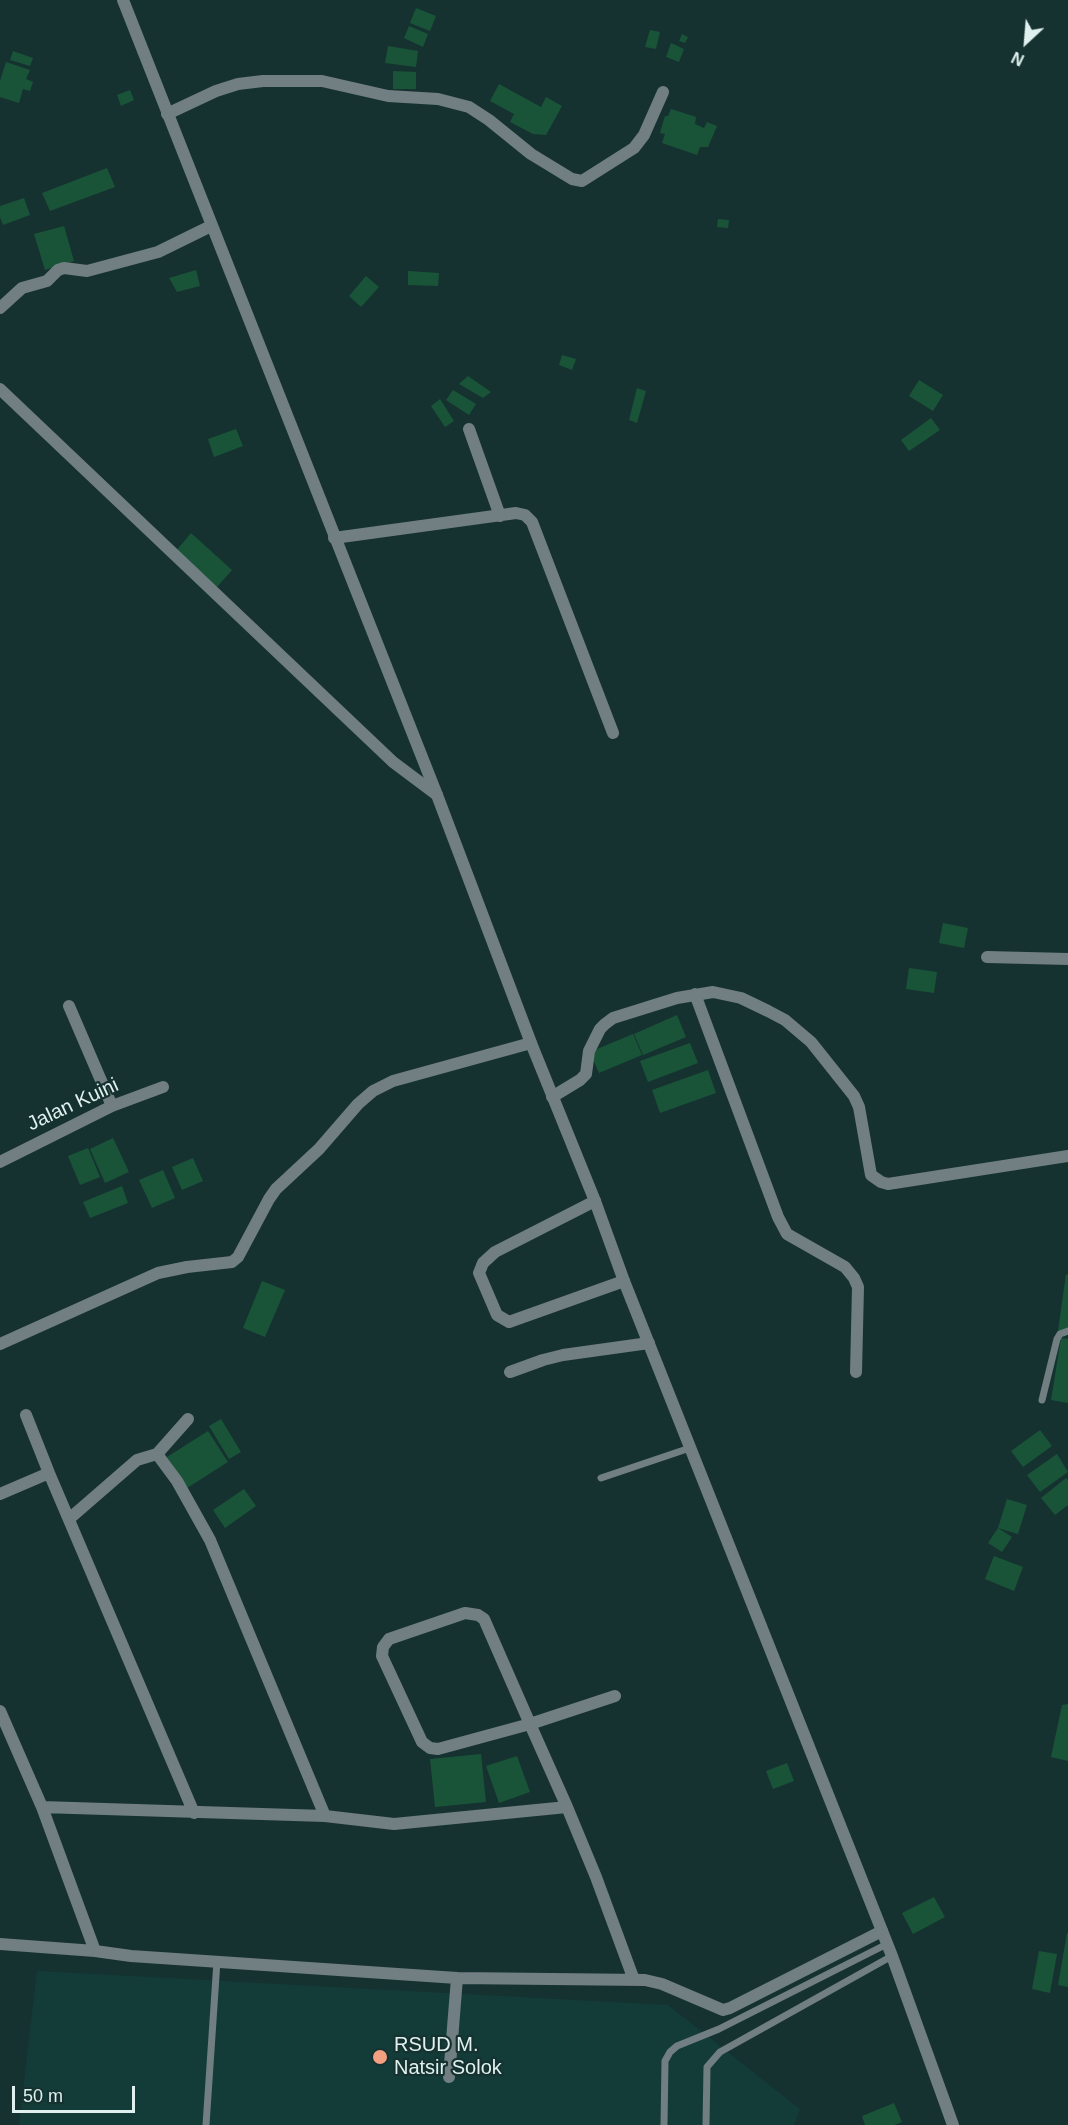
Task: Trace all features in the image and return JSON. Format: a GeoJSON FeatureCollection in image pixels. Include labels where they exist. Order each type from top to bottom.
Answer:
{"type":"FeatureCollection","features":[{"type":"Feature","properties":{"kind":"street"},"geometry":{"type":"LineString","coordinates":[[123,0],[437,795],[624,1281],[882,1931],[953,2125]]}},
{"type":"Feature","properties":{"kind":"street"},"geometry":{"type":"LineString","coordinates":[[167,114],[227,87],[263,81],[322,81],[388,96],[438,99],[469,107],[531,154],[582,182],[634,148],[644,135],[663,92]]}},
{"type":"Feature","properties":{"kind":"street"},"geometry":{"type":"LineString","coordinates":[[0,308],[22,288],[47,281],[63,268],[87,271],[149,254],[172,246],[211,226]]}},
{"type":"Feature","properties":{"kind":"street"},"geometry":{"type":"LineString","coordinates":[[0,389],[393,762],[437,795]]}},
{"type":"Feature","properties":{"kind":"street"},"geometry":{"type":"LineString","coordinates":[[469,429],[500,516]]}},
{"type":"Feature","properties":{"kind":"street"},"geometry":{"type":"LineString","coordinates":[[334,538],[516,513],[525,515],[532,522],[613,733]]}},
{"type":"Feature","properties":{"kind":"street"},"geometry":{"type":"LineString","coordinates":[[987,957],[1068,959]]}},
{"type":"Feature","properties":{"kind":"street"},"geometry":{"type":"LineString","coordinates":[[552,1096],[586,1074],[589,1051],[605,1023],[613,1018],[695,994],[713,992],[741,998],[784,1020],[811,1042],[854,1096],[859,1107],[871,1175],[881,1182],[900,1182],[1068,1156]]}},
{"type":"Feature","properties":{"kind":"street"},"geometry":{"type":"LineString","coordinates":[[695,994],[778,1217],[787,1234],[845,1267],[858,1287],[856,1372]]}},
{"type":"Feature","properties":{"kind":"street"},"geometry":{"type":"LineString","coordinates":[[69,1006],[112,1106]]}},
{"type":"Feature","properties":{"kind":"street"},"geometry":{"type":"LineString","coordinates":[[0,1344],[158,1273],[232,1262],[238,1257],[276,1189],[319,1149],[358,1104],[373,1091],[393,1081],[531,1043]]}},
{"type":"Feature","properties":{"kind":"street","name":"Jalan Kuini"},"geometry":{"type":"LineString","coordinates":[[0,1162],[112,1106],[164,1087]]}},
{"type":"Feature","properties":{"kind":"street"},"geometry":{"type":"LineString","coordinates":[[595,1201],[495,1252],[483,1263],[479,1273],[497,1315],[509,1322],[624,1281]]}},
{"type":"Feature","properties":{"kind":"street"},"geometry":{"type":"LineString","coordinates":[[510,1372],[563,1355],[649,1342]]}},
{"type":"Feature","properties":{"kind":"street"},"geometry":{"type":"LineString","coordinates":[[26,1415],[194,1813]]}},
{"type":"Feature","properties":{"kind":"street"},"geometry":{"type":"LineString","coordinates":[[69,1520],[137,1460],[157,1454],[188,1419]]}},
{"type":"Feature","properties":{"kind":"street"},"geometry":{"type":"LineString","coordinates":[[157,1454],[177,1481],[210,1540],[325,1816]]}},
{"type":"Feature","properties":{"kind":"street"},"geometry":{"type":"LineString","coordinates":[[0,1494],[49,1473]]}},
{"type":"Feature","properties":{"kind":"street"},"geometry":{"type":"LineString","coordinates":[[615,1696],[530,1724],[438,1749],[430,1748],[422,1742],[382,1656],[383,1647],[389,1639],[465,1613],[478,1615],[484,1619],[530,1724],[567,1807],[634,1980]]}},
{"type":"Feature","properties":{"kind":"street"},"geometry":{"type":"LineString","coordinates":[[0,1711],[42,1807],[95,1951]]}},
{"type":"Feature","properties":{"kind":"street"},"geometry":{"type":"LineString","coordinates":[[42,1807],[325,1816],[394,1824],[567,1807]]}},
{"type":"Feature","properties":{"kind":"street"},"geometry":{"type":"LineString","coordinates":[[0,1944],[131,1956],[457,1978],[634,1980],[662,1984],[723,2010],[882,1931]]}},
{"type":"Feature","properties":{"kind":"street"},"geometry":{"type":"LineString","coordinates":[[449,2077],[457,1978]]}},
{"type":"Feature","properties":{"kind":"lane"},"geometry":{"type":"LineString","coordinates":[[1042,1400],[1057,1339],[1060,1334],[1068,1330]]}},
{"type":"Feature","properties":{"kind":"lane"},"geometry":{"type":"LineString","coordinates":[[601,1478],[690,1448]]}},
{"type":"Feature","properties":{"kind":"lane"},"geometry":{"type":"LineString","coordinates":[[664,2125],[665,2061],[677,2046],[719,2029],[889,1950]]}},
{"type":"Feature","properties":{"kind":"lane"},"geometry":{"type":"LineString","coordinates":[[706,2125],[707,2067],[720,2052],[889,1950]]}},
{"type":"Feature","properties":{"kind":"lane"},"geometry":{"type":"LineString","coordinates":[[206,2125],[217,1961]]}},
{"type":"Feature","properties":{"kind":"shaded area","name":"RSUD M. Natsir Solok"},"geometry":{"type":"Polygon","coordinates":[[[37,1971],[668,2005],[800,2109],[794,2125],[19,2125],[37,1971]]]}},
{"type":"Feature","properties":{"kind":"building"},"geometry":{"type":"Polygon","coordinates":[[[416,8],[436,16],[430,31],[410,23],[416,8]]]}},
{"type":"Feature","properties":{"kind":"building"},"geometry":{"type":"Polygon","coordinates":[[[409,26],[428,34],[423,47],[404,38],[409,26]]]}},
{"type":"Feature","properties":{"kind":"building"},"geometry":{"type":"Polygon","coordinates":[[[650,30],[660,32],[656,49],[645,47],[650,30]]]}},
{"type":"Feature","properties":{"kind":"building"},"geometry":{"type":"Polygon","coordinates":[[[682,34],[688,37],[685,43],[679,41],[682,34]]]}},
{"type":"Feature","properties":{"kind":"building"},"geometry":{"type":"Polygon","coordinates":[[[671,43],[684,49],[679,62],[666,57],[671,43]]]}},
{"type":"Feature","properties":{"kind":"building"},"geometry":{"type":"Polygon","coordinates":[[[388,46],[418,51],[416,67],[385,63],[388,46]]]}},
{"type":"Feature","properties":{"kind":"building"},"geometry":{"type":"Polygon","coordinates":[[[13,51],[33,58],[30,66],[10,60],[13,51]]]}},
{"type":"Feature","properties":{"kind":"building"},"geometry":{"type":"Polygon","coordinates":[[[6,62],[30,70],[26,79],[33,82],[30,91],[23,89],[19,103],[0,97],[0,81],[6,62]]]}},
{"type":"Feature","properties":{"kind":"building"},"geometry":{"type":"Polygon","coordinates":[[[393,71],[416,72],[416,89],[393,89],[393,71]]]}},
{"type":"Feature","properties":{"kind":"building"},"geometry":{"type":"Polygon","coordinates":[[[499,84],[541,107],[546,97],[562,106],[546,135],[533,134],[510,122],[514,114],[490,101],[499,84]]]}},
{"type":"Feature","properties":{"kind":"building"},"geometry":{"type":"Polygon","coordinates":[[[130,90],[134,100],[121,106],[117,95],[130,90]]]}},
{"type":"Feature","properties":{"kind":"building"},"geometry":{"type":"Polygon","coordinates":[[[671,109],[696,117],[695,124],[704,128],[707,122],[717,126],[708,147],[700,147],[697,155],[662,143],[665,134],[660,133],[665,116],[668,116],[671,109]]]}},
{"type":"Feature","properties":{"kind":"building"},"geometry":{"type":"Polygon","coordinates":[[[107,168],[115,187],[50,211],[42,193],[107,168]]]}},
{"type":"Feature","properties":{"kind":"building"},"geometry":{"type":"Polygon","coordinates":[[[24,198],[30,215],[3,225],[0,206],[24,198]]]}},
{"type":"Feature","properties":{"kind":"building"},"geometry":{"type":"Polygon","coordinates":[[[718,219],[729,220],[728,228],[717,227],[718,219]]]}},
{"type":"Feature","properties":{"kind":"building"},"geometry":{"type":"Polygon","coordinates":[[[64,226],[74,261],[45,270],[34,234],[64,226]]]}},
{"type":"Feature","properties":{"kind":"building"},"geometry":{"type":"Polygon","coordinates":[[[196,270],[200,286],[177,292],[169,278],[196,270]]]}},
{"type":"Feature","properties":{"kind":"building"},"geometry":{"type":"Polygon","coordinates":[[[408,271],[439,273],[438,286],[408,285],[408,271]]]}},
{"type":"Feature","properties":{"kind":"building"},"geometry":{"type":"Polygon","coordinates":[[[366,276],[379,287],[361,307],[349,296],[366,276]]]}},
{"type":"Feature","properties":{"kind":"building"},"geometry":{"type":"Polygon","coordinates":[[[562,355],[576,359],[572,370],[559,365],[562,355]]]}},
{"type":"Feature","properties":{"kind":"building"},"geometry":{"type":"Polygon","coordinates":[[[468,376],[491,392],[483,398],[459,384],[468,376]]]}},
{"type":"Feature","properties":{"kind":"building"},"geometry":{"type":"Polygon","coordinates":[[[919,380],[943,395],[933,411],[909,396],[919,380]]]}},
{"type":"Feature","properties":{"kind":"building"},"geometry":{"type":"Polygon","coordinates":[[[637,388],[646,391],[637,423],[629,420],[637,388]]]}},
{"type":"Feature","properties":{"kind":"building"},"geometry":{"type":"Polygon","coordinates":[[[453,390],[476,404],[469,415],[446,400],[453,390]]]}},
{"type":"Feature","properties":{"kind":"building"},"geometry":{"type":"Polygon","coordinates":[[[440,399],[454,421],[445,427],[431,406],[440,399]]]}},
{"type":"Feature","properties":{"kind":"building"},"geometry":{"type":"Polygon","coordinates":[[[931,418],[940,430],[909,451],[901,440],[931,418]]]}},
{"type":"Feature","properties":{"kind":"building"},"geometry":{"type":"Polygon","coordinates":[[[236,429],[243,446],[214,457],[208,439],[236,429]]]}},
{"type":"Feature","properties":{"kind":"building"},"geometry":{"type":"Polygon","coordinates":[[[191,533],[232,570],[217,587],[176,551],[191,533]]]}},
{"type":"Feature","properties":{"kind":"building"},"geometry":{"type":"Polygon","coordinates":[[[943,923],[968,928],[964,948],[939,943],[943,923]]]}},
{"type":"Feature","properties":{"kind":"building"},"geometry":{"type":"Polygon","coordinates":[[[909,968],[937,972],[934,993],[906,989],[909,968]]]}},
{"type":"Feature","properties":{"kind":"building"},"geometry":{"type":"Polygon","coordinates":[[[677,1015],[686,1037],[643,1055],[634,1034],[677,1015]]]}},
{"type":"Feature","properties":{"kind":"building"},"geometry":{"type":"Polygon","coordinates":[[[633,1034],[642,1055],[599,1073],[590,1052],[633,1034]]]}},
{"type":"Feature","properties":{"kind":"building"},"geometry":{"type":"Polygon","coordinates":[[[690,1043],[698,1063],[648,1082],[640,1061],[690,1043]]]}},
{"type":"Feature","properties":{"kind":"building"},"geometry":{"type":"Polygon","coordinates":[[[708,1070],[716,1093],[660,1113],[652,1090],[708,1070]]]}},
{"type":"Feature","properties":{"kind":"building"},"geometry":{"type":"Polygon","coordinates":[[[113,1138],[129,1172],[105,1183],[90,1149],[113,1138]]]}},
{"type":"Feature","properties":{"kind":"building"},"geometry":{"type":"Polygon","coordinates":[[[88,1148],[100,1177],[80,1185],[68,1156],[88,1148]]]}},
{"type":"Feature","properties":{"kind":"building"},"geometry":{"type":"Polygon","coordinates":[[[193,1158],[203,1181],[182,1190],[172,1167],[193,1158]]]}},
{"type":"Feature","properties":{"kind":"building"},"geometry":{"type":"Polygon","coordinates":[[[163,1170],[175,1198],[152,1208],[139,1180],[163,1170]]]}},
{"type":"Feature","properties":{"kind":"building"},"geometry":{"type":"Polygon","coordinates":[[[122,1186],[128,1203],[90,1218],[83,1202],[122,1186]]]}},
{"type":"Feature","properties":{"kind":"building"},"geometry":{"type":"Polygon","coordinates":[[[1066,1274],[1068,1275],[1068,1332],[1058,1331],[1066,1274]]]}},
{"type":"Feature","properties":{"kind":"building"},"geometry":{"type":"Polygon","coordinates":[[[262,1281],[285,1290],[265,1337],[243,1328],[262,1281]]]}},
{"type":"Feature","properties":{"kind":"building"},"geometry":{"type":"Polygon","coordinates":[[[1061,1338],[1068,1339],[1068,1403],[1051,1400],[1061,1338]]]}},
{"type":"Feature","properties":{"kind":"building"},"geometry":{"type":"Polygon","coordinates":[[[221,1419],[241,1452],[229,1459],[209,1426],[221,1419]]]}},
{"type":"Feature","properties":{"kind":"building"},"geometry":{"type":"Polygon","coordinates":[[[1040,1430],[1052,1446],[1023,1467],[1011,1451],[1040,1430]]]}},
{"type":"Feature","properties":{"kind":"building"},"geometry":{"type":"Polygon","coordinates":[[[208,1431],[228,1462],[187,1488],[167,1457],[208,1431]]]}},
{"type":"Feature","properties":{"kind":"building"},"geometry":{"type":"Polygon","coordinates":[[[1057,1454],[1068,1472],[1040,1492],[1027,1475],[1057,1454]]]}},
{"type":"Feature","properties":{"kind":"building"},"geometry":{"type":"Polygon","coordinates":[[[1066,1478],[1068,1480],[1068,1505],[1055,1515],[1041,1498],[1066,1478]]]}},
{"type":"Feature","properties":{"kind":"building"},"geometry":{"type":"Polygon","coordinates":[[[244,1489],[256,1506],[225,1528],[213,1510],[244,1489]]]}},
{"type":"Feature","properties":{"kind":"building"},"geometry":{"type":"Polygon","coordinates":[[[1007,1499],[1027,1505],[1018,1534],[998,1528],[1007,1499]]]}},
{"type":"Feature","properties":{"kind":"building"},"geometry":{"type":"Polygon","coordinates":[[[998,1528],[1012,1537],[1002,1552],[988,1543],[998,1528]]]}},
{"type":"Feature","properties":{"kind":"building"},"geometry":{"type":"Polygon","coordinates":[[[994,1556],[1023,1567],[1014,1591],[985,1579],[994,1556]]]}},
{"type":"Feature","properties":{"kind":"building"},"geometry":{"type":"Polygon","coordinates":[[[1068,1704],[1068,1761],[1051,1757],[1062,1705],[1068,1704]]]}},
{"type":"Feature","properties":{"kind":"building"},"geometry":{"type":"Polygon","coordinates":[[[481,1754],[486,1802],[435,1807],[430,1759],[481,1754]]]}},
{"type":"Feature","properties":{"kind":"building"},"geometry":{"type":"Polygon","coordinates":[[[517,1756],[530,1792],[499,1803],[486,1766],[517,1756]]]}},
{"type":"Feature","properties":{"kind":"building"},"geometry":{"type":"Polygon","coordinates":[[[787,1763],[794,1781],[773,1789],[766,1771],[787,1763]]]}},
{"type":"Feature","properties":{"kind":"building"},"geometry":{"type":"Polygon","coordinates":[[[934,1897],[945,1917],[913,1934],[902,1913],[934,1897]]]}},
{"type":"Feature","properties":{"kind":"building"},"geometry":{"type":"Polygon","coordinates":[[[1068,1933],[1068,1987],[1058,1985],[1068,1933]]]}},
{"type":"Feature","properties":{"kind":"building"},"geometry":{"type":"Polygon","coordinates":[[[1039,1951],[1057,1954],[1050,1993],[1032,1989],[1039,1951]]]}},
{"type":"Feature","properties":{"kind":"building"},"geometry":{"type":"Polygon","coordinates":[[[894,2103],[902,2122],[894,2125],[865,2125],[862,2116],[894,2103]]]}},
{"type":"Feature","properties":{"kind":"place","name":"RSUD M. Natsir Solok"},"geometry":{"type":"Point","coordinates":[380,2057]}}]}
